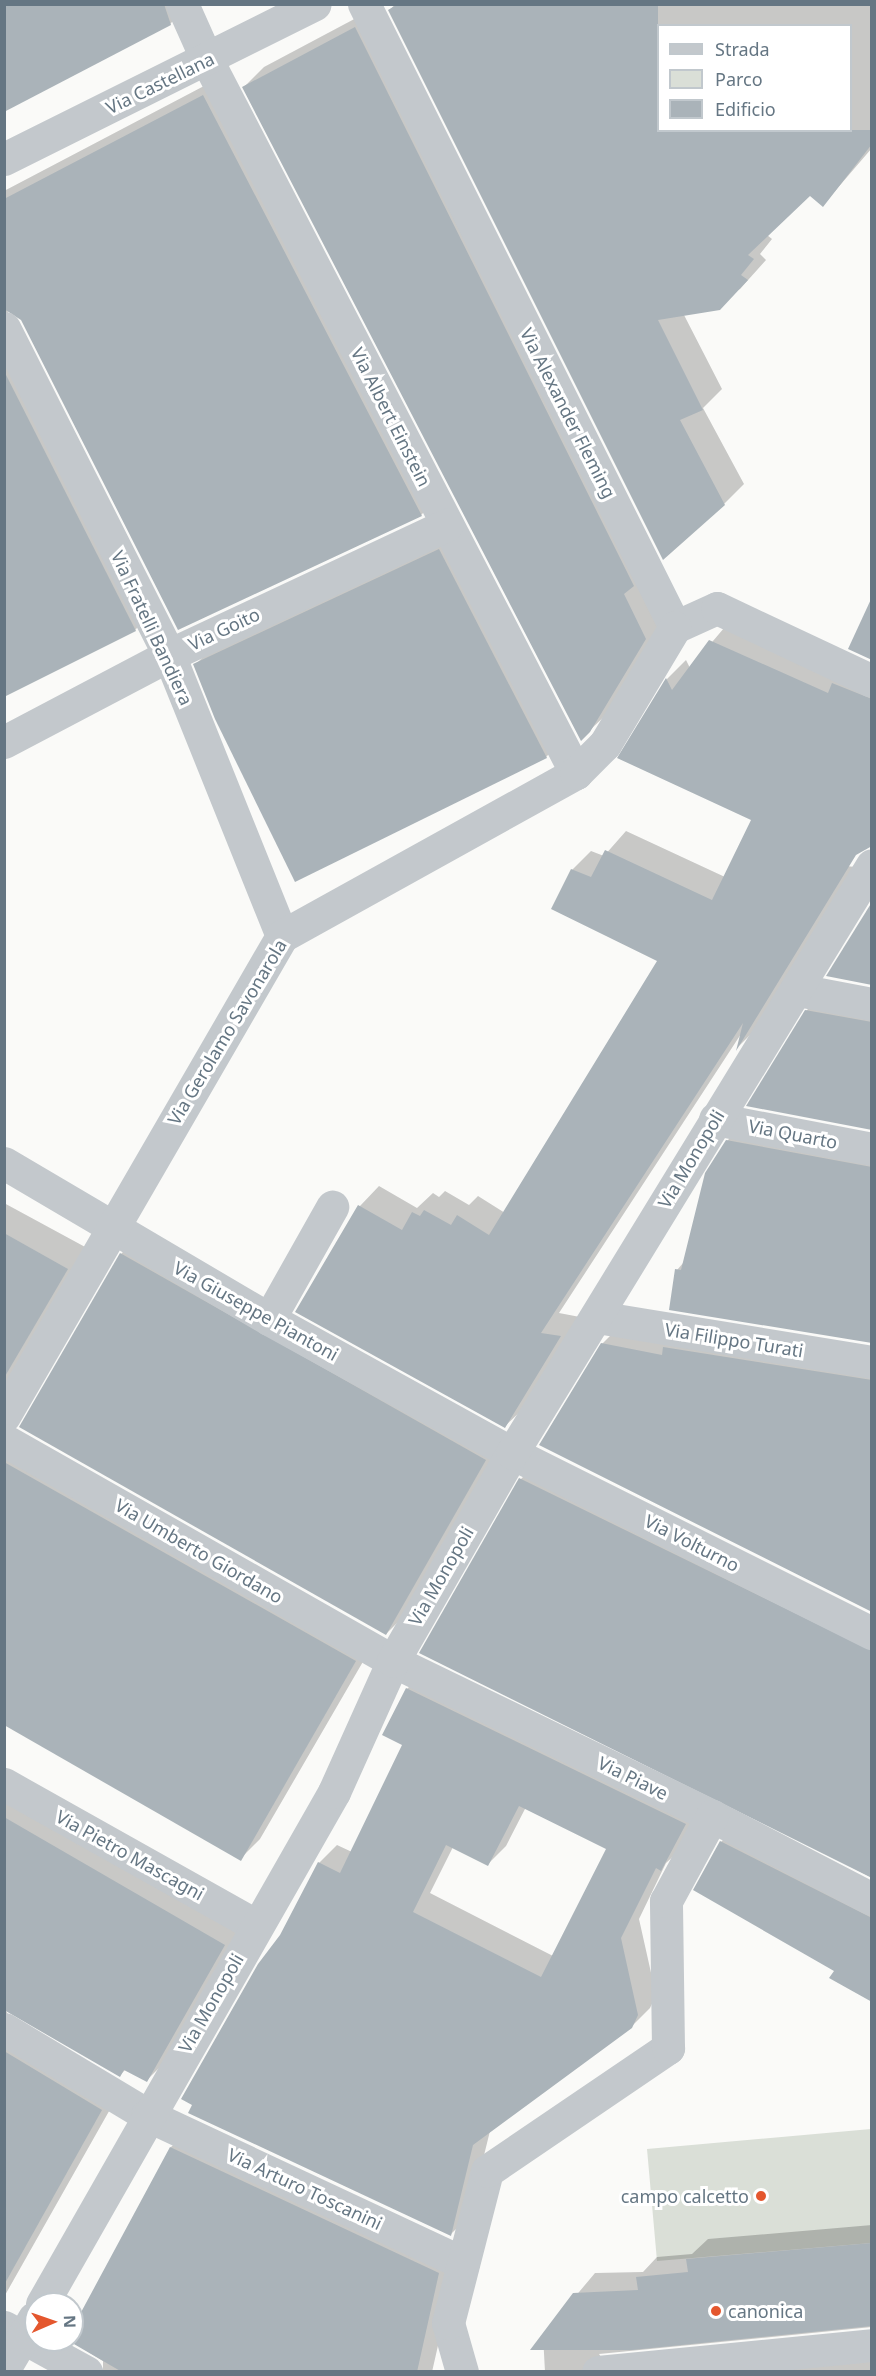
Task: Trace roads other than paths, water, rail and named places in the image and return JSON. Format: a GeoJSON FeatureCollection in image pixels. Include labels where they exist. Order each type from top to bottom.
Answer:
{"type":"FeatureCollection","features":[{"type":"Feature","properties":{"kind":"street","name":"Via Albert Einstein"},"geometry":{"type":"LineString","coordinates":[[182,4],[207,60],[576,773]]}},
{"type":"Feature","properties":{"kind":"street","name":"Via Castellana"},"geometry":{"type":"LineString","coordinates":[[4,159],[207,60],[315,4]]}},
{"type":"Feature","properties":{"kind":"street","name":"Via Alexander Fleming"},"geometry":{"type":"LineString","coordinates":[[364,4],[675,627]]}},
{"type":"Feature","properties":{"kind":"street","name":"Via Fratelli Bandiera"},"geometry":{"type":"LineString","coordinates":[[4,328],[169,655],[282,936]]}},
{"type":"Feature","properties":{"kind":"street","name":"Via Goito"},"geometry":{"type":"LineString","coordinates":[[4,742],[169,655],[447,525]]}},
{"type":"Feature","properties":{"kind":"street"},"geometry":{"type":"LineString","coordinates":[[675,627],[717,608],[872,681]]}},
{"type":"Feature","properties":{"kind":"street","name":"Via Gerolamo Savonarola"},"geometry":{"type":"LineString","coordinates":[[4,1416],[110,1228],[282,936],[576,773],[605,744],[675,627]]}},
{"type":"Feature","properties":{"kind":"street","name":"Via Monopoli"},"geometry":{"type":"LineString","coordinates":[[49,2292],[255,1925],[334,1792],[393,1661],[512,1453],[871,868]]}},
{"type":"Feature","properties":{"kind":"street"},"geometry":{"type":"LineString","coordinates":[[798,990],[872,1004]]}},
{"type":"Feature","properties":{"kind":"street","name":"Via Quarto"},"geometry":{"type":"LineString","coordinates":[[715,1119],[872,1149]]}},
{"type":"Feature","properties":{"kind":"street","name":"Via Giuseppe Piantoni"},"geometry":{"type":"LineString","coordinates":[[4,1163],[110,1228],[269,1319],[512,1453]]}},
{"type":"Feature","properties":{"kind":"street"},"geometry":{"type":"LineString","coordinates":[[269,1319],[332,1206]]}},
{"type":"Feature","properties":{"kind":"street","name":"Via Filippo Turati"},"geometry":{"type":"LineString","coordinates":[[597,1317],[872,1362]]}},
{"type":"Feature","properties":{"kind":"street","name":"Via Umberto Giordano"},"geometry":{"type":"LineString","coordinates":[[4,1440],[393,1661]]}},
{"type":"Feature","properties":{"kind":"street","name":"Via Volturno"},"geometry":{"type":"LineString","coordinates":[[512,1453],[872,1634]]}},
{"type":"Feature","properties":{"kind":"street","name":"Via Piave"},"geometry":{"type":"LineString","coordinates":[[393,1661],[712,1816],[872,1899]]}},
{"type":"Feature","properties":{"kind":"street","name":"Via Pietro Mascagni"},"geometry":{"type":"LineString","coordinates":[[4,1784],[255,1925]]}},
{"type":"Feature","properties":{"kind":"street"},"geometry":{"type":"LineString","coordinates":[[462,2372],[448,2323],[487,2171],[668,2048],[666,1901],[712,1816]]}},
{"type":"Feature","properties":{"kind":"street","name":"Via Arturo Toscanini"},"geometry":{"type":"LineString","coordinates":[[4,2029],[147,2115],[463,2263]]}},
{"type":"Feature","properties":{"kind":"street"},"geometry":{"type":"LineString","coordinates":[[4,2369],[21,2326],[86,2372]]}},
{"type":"Feature","properties":{"kind":"street"},"geometry":{"type":"LineString","coordinates":[[598,2372],[872,2345]]}},
{"type":"Feature","properties":{"kind":"place","name":"campo calcetto"},"geometry":{"type":"Point","coordinates":[761,2196]}},
{"type":"Feature","properties":{"kind":"place","name":"canonica"},"geometry":{"type":"Point","coordinates":[716,2311]}}]}
